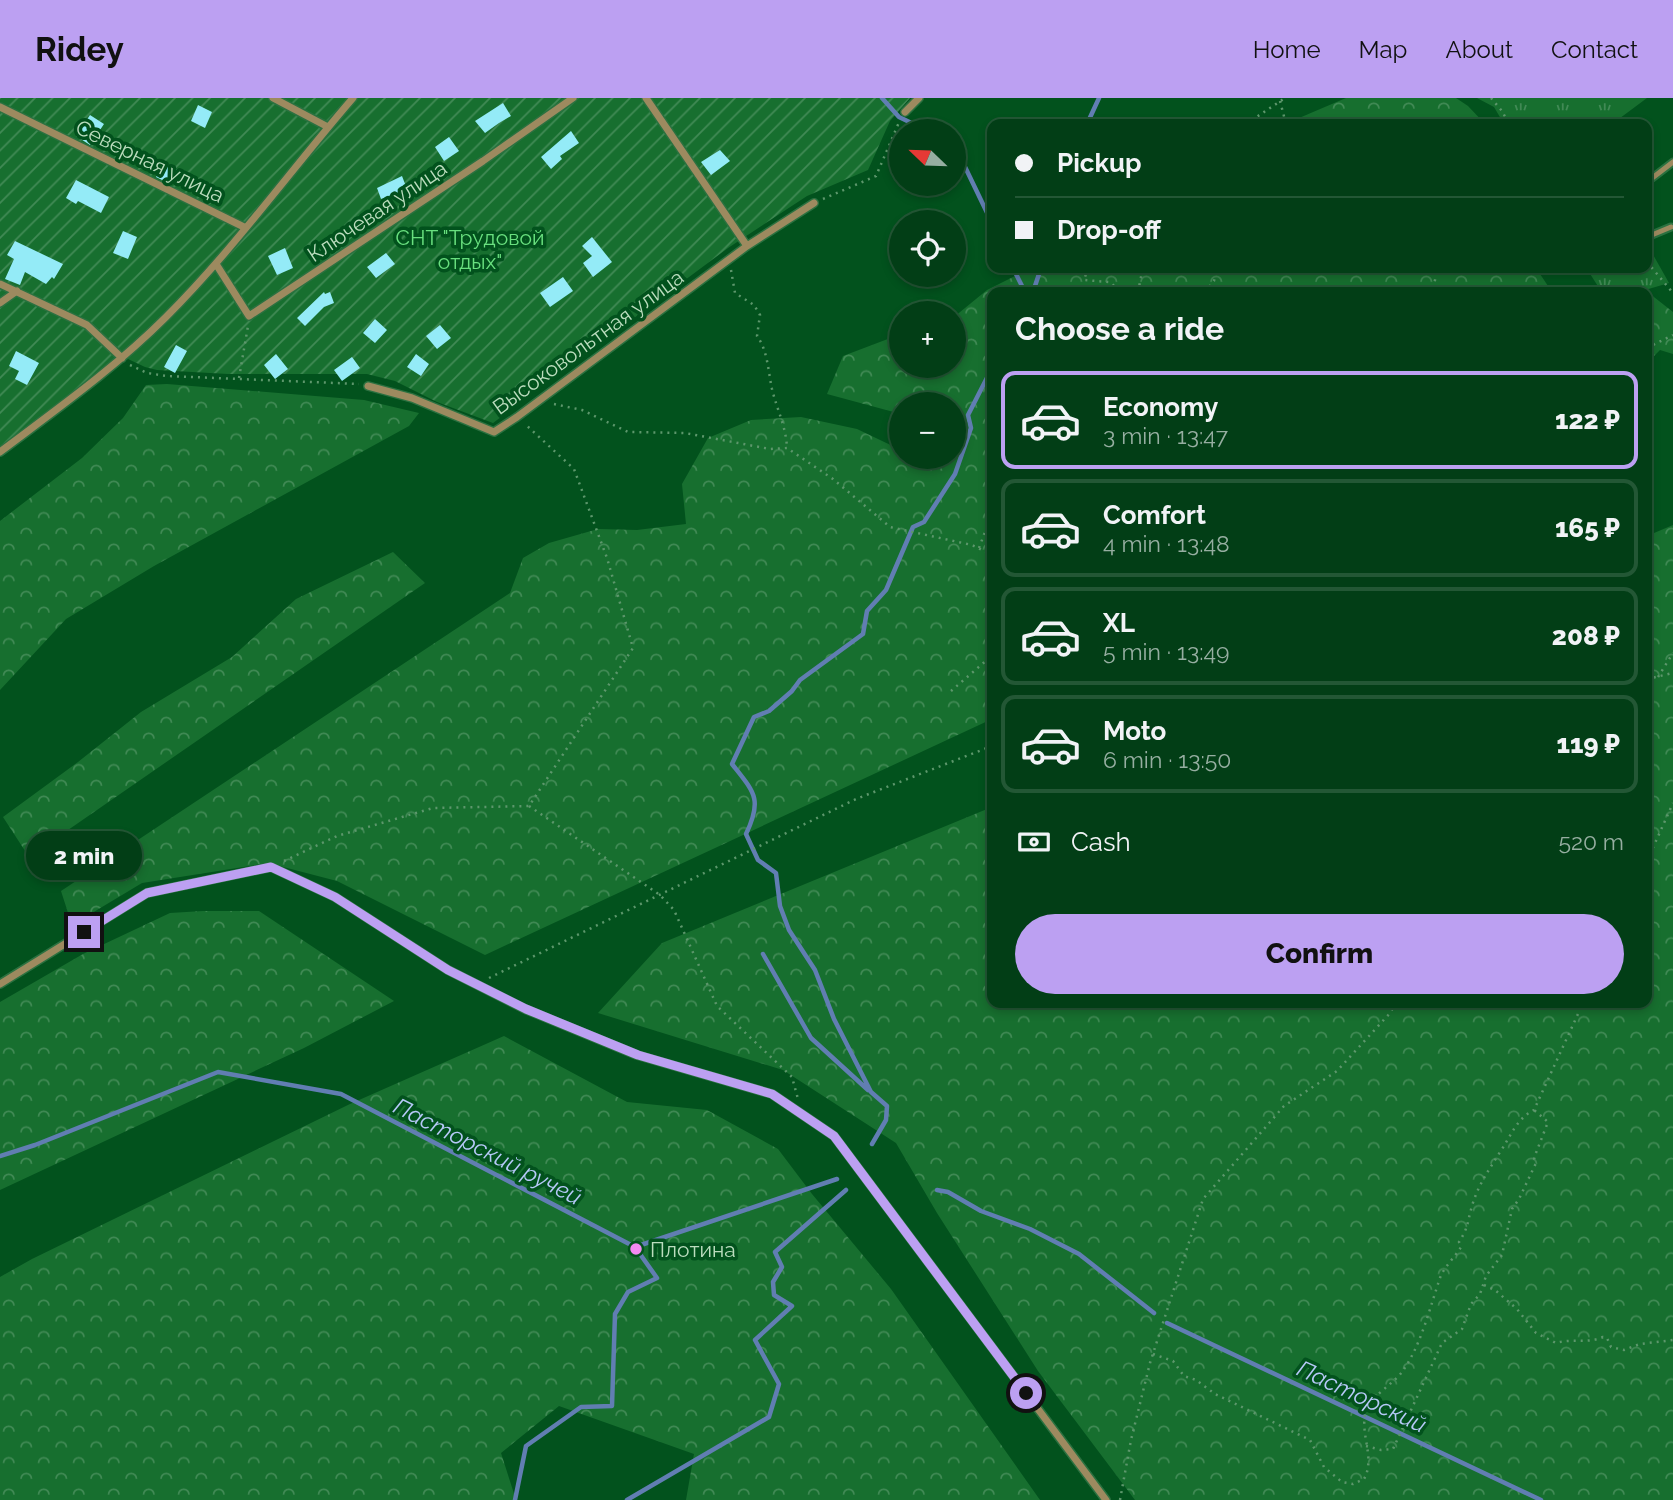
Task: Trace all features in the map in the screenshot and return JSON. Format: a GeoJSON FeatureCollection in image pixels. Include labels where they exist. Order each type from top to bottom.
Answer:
{"type":"FeatureCollection","features":[{"type":"Feature","properties":{"kind":"street"},"geometry":{"type":"LineString","coordinates":[[273,98],[328,127]]}},
{"type":"Feature","properties":{"kind":"street"},"geometry":{"type":"LineString","coordinates":[[0,452],[122,358],[166,317],[216,264],[353,98]]}},
{"type":"Feature","properties":{"kind":"street","name":"Ключевая улица"},"geometry":{"type":"LineString","coordinates":[[249,316],[462,176],[573,98]]}},
{"type":"Feature","properties":{"kind":"street"},"geometry":{"type":"LineString","coordinates":[[646,98],[747,246]]}},
{"type":"Feature","properties":{"kind":"street"},"geometry":{"type":"LineString","coordinates":[[905,112],[919,98]]}},
{"type":"Feature","properties":{"kind":"street","name":"Северная улица"},"geometry":{"type":"LineString","coordinates":[[0,107],[246,228]]}},
{"type":"Feature","properties":{"kind":"street","name":"Высоковольтная улица"},"geometry":{"type":"LineString","coordinates":[[368,386],[412,398],[494,432],[747,246],[814,203]]}},
{"type":"Feature","properties":{"kind":"street"},"geometry":{"type":"LineString","coordinates":[[216,264],[249,316]]}},
{"type":"Feature","properties":{"kind":"street"},"geometry":{"type":"LineString","coordinates":[[0,284],[87,325],[122,358]]}},
{"type":"Feature","properties":{"kind":"street"},"geometry":{"type":"LineString","coordinates":[[0,303],[17,292]]}},
{"type":"Feature","properties":{"kind":"street"},"geometry":{"type":"LineString","coordinates":[[0,984],[147,893],[271,867],[335,897],[448,970],[526,1009],[638,1055],[772,1094],[834,1136],[1105,1500]]}},
{"type":"Feature","properties":{"kind":"lane"},"geometry":{"type":"LineString","coordinates":[[1652,178],[1673,162]]}},
{"type":"Feature","properties":{"kind":"lane"},"geometry":{"type":"LineString","coordinates":[[1652,235],[1671,227]]}},
{"type":"Feature","properties":{"kind":"path"},"geometry":{"type":"LineString","coordinates":[[1253,119],[1285,98]]}},
{"type":"Feature","properties":{"kind":"path"},"geometry":{"type":"LineString","coordinates":[[1491,98],[1506,119]]}},
{"type":"Feature","properties":{"kind":"path"},"geometry":{"type":"LineString","coordinates":[[1280,101],[1285,119]]}},
{"type":"Feature","properties":{"kind":"path"},"geometry":{"type":"LineString","coordinates":[[814,203],[876,176],[889,145]]}},
{"type":"Feature","properties":{"kind":"path"},"geometry":{"type":"LineString","coordinates":[[729,259],[735,293],[754,305],[761,315],[757,336],[764,345],[773,393],[781,412],[787,449]]}},
{"type":"Feature","properties":{"kind":"path"},"geometry":{"type":"LineString","coordinates":[[1652,268],[1673,293]]}},
{"type":"Feature","properties":{"kind":"path"},"geometry":{"type":"LineString","coordinates":[[1086,273],[1084,280],[1109,282],[1116,287]]}},
{"type":"Feature","properties":{"kind":"path"},"geometry":{"type":"LineString","coordinates":[[239,380],[249,316]]}},
{"type":"Feature","properties":{"kind":"path"},"geometry":{"type":"LineString","coordinates":[[1652,346],[1673,335]]}},
{"type":"Feature","properties":{"kind":"path"},"geometry":{"type":"LineString","coordinates":[[122,358],[147,373],[239,380],[354,383],[368,386]]}},
{"type":"Feature","properties":{"kind":"path"},"geometry":{"type":"LineString","coordinates":[[538,401],[583,410],[628,432],[685,433],[770,449],[787,449],[833,479],[890,527],[925,533],[987,552]]}},
{"type":"Feature","properties":{"kind":"path"},"geometry":{"type":"LineString","coordinates":[[517,417],[574,469],[607,558],[634,648],[529,806]]}},
{"type":"Feature","properties":{"kind":"path"},"geometry":{"type":"LineString","coordinates":[[979,548],[987,526]]}},
{"type":"Feature","properties":{"kind":"path"},"geometry":{"type":"LineString","coordinates":[[1658,677],[1673,653]]}},
{"type":"Feature","properties":{"kind":"path"},"geometry":{"type":"LineString","coordinates":[[951,691],[987,660]]}},
{"type":"Feature","properties":{"kind":"path"},"geometry":{"type":"LineString","coordinates":[[1652,678],[1673,673]]}},
{"type":"Feature","properties":{"kind":"path"},"geometry":{"type":"LineString","coordinates":[[476,984],[856,799],[987,748]]}},
{"type":"Feature","properties":{"kind":"path"},"geometry":{"type":"LineString","coordinates":[[1652,849],[1673,803]]}},
{"type":"Feature","properties":{"kind":"path"},"geometry":{"type":"LineString","coordinates":[[271,867],[337,836],[433,808],[529,806],[660,895],[674,909],[717,1006],[792,1077],[802,1115]]}},
{"type":"Feature","properties":{"kind":"path"},"geometry":{"type":"LineString","coordinates":[[1120,1500],[1131,1440],[1153,1354],[1203,1199],[1284,1106],[1337,1071],[1393,1008]]}},
{"type":"Feature","properties":{"kind":"path"},"geometry":{"type":"LineString","coordinates":[[1153,1354],[1173,1362],[1184,1376],[1196,1380],[1214,1394],[1310,1440],[1324,1467],[1342,1482],[1353,1484],[1364,1479],[1369,1461],[1364,1421],[1369,1404],[1396,1380],[1406,1367],[1436,1296],[1441,1275],[1461,1247],[1459,1242],[1469,1223],[1472,1206],[1483,1178],[1517,1123],[1525,1114],[1534,1110],[1581,1008]]}},
{"type":"Feature","properties":{"kind":"path"},"geometry":{"type":"LineString","coordinates":[[1366,1446],[1393,1450],[1442,1343],[1462,1329],[1471,1304],[1484,1285],[1486,1276],[1502,1255],[1507,1223],[1536,1163],[1534,1158],[1548,1122],[1534,1110]]}},
{"type":"Feature","properties":{"kind":"path"},"geometry":{"type":"LineString","coordinates":[[1484,1285],[1495,1290],[1517,1309],[1536,1333],[1556,1343],[1570,1339],[1594,1342],[1603,1337],[1607,1338],[1611,1347],[1624,1350],[1640,1344],[1673,1340]]}},
{"type":"Feature","properties":{"kind":"green space","name":"СНТ \"Трудовой отдых\""},"geometry":{"type":"Polygon","coordinates":[[[0,98],[910,98],[889,119],[868,170],[807,196],[728,248],[493,423],[437,402],[395,381],[367,374],[228,374],[157,370],[128,359],[108,370],[0,452],[0,98]]]}},
{"type":"Feature","properties":{"kind":"green space"},"geometry":{"type":"Polygon","coordinates":[[[1346,98],[1456,98],[1480,119],[1297,119],[1346,98]]]}},
{"type":"Feature","properties":{"kind":"green space"},"geometry":{"type":"Polygon","coordinates":[[[1477,98],[1647,98],[1619,119],[1501,119],[1494,107],[1477,98]]]}},
{"type":"Feature","properties":{"kind":"green space"},"geometry":{"type":"Polygon","coordinates":[[[1652,253],[1669,283],[1652,288],[1598,287],[1590,273],[1652,273],[1652,253]]]}},
{"type":"Feature","properties":{"kind":"green space"},"geometry":{"type":"Polygon","coordinates":[[[1021,273],[1539,273],[1549,287],[993,287],[1021,273]]]}},
{"type":"Feature","properties":{"kind":"green space"},"geometry":{"type":"Polygon","coordinates":[[[987,290],[987,721],[485,955],[337,881],[268,863],[142,883],[72,925],[61,891],[510,593],[523,558],[549,543],[598,529],[637,530],[686,524],[682,484],[708,438],[751,420],[801,417],[857,429],[889,444],[889,469],[966,469],[966,392],[889,392],[889,411],[827,394],[843,356],[889,339],[889,378],[966,378],[966,307],[987,290]]]}},
{"type":"Feature","properties":{"kind":"green space"},"geometry":{"type":"Polygon","coordinates":[[[1652,296],[1673,312],[1673,354],[1660,350],[1652,358],[1652,296]]]}},
{"type":"Feature","properties":{"kind":"green space"},"geometry":{"type":"Polygon","coordinates":[[[167,384],[364,400],[419,413],[409,426],[154,566],[66,619],[0,690],[0,521],[82,458],[123,418],[146,385],[167,384]]]}},
{"type":"Feature","properties":{"kind":"green space"},"geometry":{"type":"Polygon","coordinates":[[[1673,525],[1673,1500],[1135,1500],[1038,1371],[937,1213],[896,1143],[783,1070],[598,1013],[662,943],[987,809],[987,1008],[1652,1008],[1652,534],[1673,525]]]}},
{"type":"Feature","properties":{"kind":"green space"},"geometry":{"type":"Polygon","coordinates":[[[393,552],[425,583],[29,857],[3,817],[141,712],[232,657],[296,599],[393,552]]]}},
{"type":"Feature","properties":{"kind":"green space"},"geometry":{"type":"Polygon","coordinates":[[[259,911],[394,1001],[304,1048],[0,1190],[0,1002],[83,954],[170,913],[259,911]]]}},
{"type":"Feature","properties":{"kind":"green space"},"geometry":{"type":"Polygon","coordinates":[[[504,1036],[627,1102],[707,1110],[778,1149],[891,1289],[1040,1500],[686,1500],[694,1454],[559,1406],[501,1453],[516,1500],[0,1500],[0,1277],[350,1104],[504,1036]]]}},
{"type":"Feature","properties":{"kind":"building"},"geometry":{"type":"Polygon","coordinates":[[[503,103],[511,116],[485,133],[475,121],[503,103]]]}},
{"type":"Feature","properties":{"kind":"building"},"geometry":{"type":"Polygon","coordinates":[[[198,105],[212,112],[205,128],[191,121],[198,105]]]}},
{"type":"Feature","properties":{"kind":"building"},"geometry":{"type":"Polygon","coordinates":[[[90,115],[104,124],[90,145],[76,136],[90,115]]]}},
{"type":"Feature","properties":{"kind":"building"},"geometry":{"type":"Polygon","coordinates":[[[571,131],[579,143],[560,156],[562,159],[551,169],[541,157],[571,131]]]}},
{"type":"Feature","properties":{"kind":"building"},"geometry":{"type":"Polygon","coordinates":[[[449,137],[459,151],[444,161],[435,147],[449,137]]]}},
{"type":"Feature","properties":{"kind":"building"},"geometry":{"type":"Polygon","coordinates":[[[720,150],[730,161],[711,175],[701,162],[720,150]]]}},
{"type":"Feature","properties":{"kind":"building"},"geometry":{"type":"Polygon","coordinates":[[[162,163],[177,170],[170,184],[156,177],[162,163]]]}},
{"type":"Feature","properties":{"kind":"building"},"geometry":{"type":"Polygon","coordinates":[[[402,176],[407,189],[381,199],[377,188],[402,176]]]}},
{"type":"Feature","properties":{"kind":"building"},"geometry":{"type":"Polygon","coordinates":[[[76,180],[109,197],[101,213],[66,198],[76,180]]]}},
{"type":"Feature","properties":{"kind":"building"},"geometry":{"type":"Polygon","coordinates":[[[123,231],[137,237],[128,259],[113,253],[123,231]]]}},
{"type":"Feature","properties":{"kind":"building"},"geometry":{"type":"Polygon","coordinates":[[[592,237],[612,262],[593,277],[583,263],[592,256],[582,246],[592,237]]]}},
{"type":"Feature","properties":{"kind":"building"},"geometry":{"type":"Polygon","coordinates":[[[15,241],[63,264],[54,279],[52,277],[46,284],[25,272],[20,285],[5,279],[14,259],[7,255],[15,241]]]}},
{"type":"Feature","properties":{"kind":"building"},"geometry":{"type":"Polygon","coordinates":[[[285,248],[293,268],[277,275],[268,256],[285,248]]]}},
{"type":"Feature","properties":{"kind":"building"},"geometry":{"type":"Polygon","coordinates":[[[386,253],[395,264],[376,278],[367,267],[386,253]]]}},
{"type":"Feature","properties":{"kind":"building"},"geometry":{"type":"Polygon","coordinates":[[[563,277],[573,291],[550,307],[540,293],[563,277]]]}},
{"type":"Feature","properties":{"kind":"building"},"geometry":{"type":"Polygon","coordinates":[[[324,292],[330,292],[334,303],[324,307],[305,326],[297,318],[324,292]]]}},
{"type":"Feature","properties":{"kind":"building"},"geometry":{"type":"Polygon","coordinates":[[[375,319],[387,330],[375,343],[363,333],[375,319]]]}},
{"type":"Feature","properties":{"kind":"building"},"geometry":{"type":"Polygon","coordinates":[[[440,325],[451,338],[437,349],[426,336],[440,325]]]}},
{"type":"Feature","properties":{"kind":"building"},"geometry":{"type":"Polygon","coordinates":[[[176,345],[187,351],[175,373],[164,367],[176,345]]]}},
{"type":"Feature","properties":{"kind":"building"},"geometry":{"type":"Polygon","coordinates":[[[16,351],[39,363],[27,385],[15,379],[19,371],[9,366],[16,351]]]}},
{"type":"Feature","properties":{"kind":"building"},"geometry":{"type":"Polygon","coordinates":[[[276,354],[288,369],[275,379],[264,365],[276,354]]]}},
{"type":"Feature","properties":{"kind":"building"},"geometry":{"type":"Polygon","coordinates":[[[416,354],[429,364],[421,376],[407,367],[416,354]]]}},
{"type":"Feature","properties":{"kind":"building"},"geometry":{"type":"Polygon","coordinates":[[[352,357],[360,368],[342,381],[334,370],[352,357]]]}},
{"type":"Feature","properties":{"kind":"waterway"},"geometry":{"type":"LineString","coordinates":[[882,98],[903,119]]}},
{"type":"Feature","properties":{"kind":"waterway"},"geometry":{"type":"LineString","coordinates":[[1089,119],[1099,98]]}},
{"type":"Feature","properties":{"kind":"waterway"},"geometry":{"type":"LineString","coordinates":[[966,169],[987,213]]}},
{"type":"Feature","properties":{"kind":"waterway"},"geometry":{"type":"LineString","coordinates":[[1016,273],[1022,287]]}},
{"type":"Feature","properties":{"kind":"waterway"},"geometry":{"type":"LineString","coordinates":[[1035,287],[1039,273]]}},
{"type":"Feature","properties":{"kind":"waterway"},"geometry":{"type":"LineString","coordinates":[[872,1144],[886,1120],[887,1106],[871,1092],[834,1019],[815,970],[789,930],[780,906],[776,873],[758,860],[746,834],[754,812],[754,796],[732,764],[754,717],[769,711],[792,691],[800,680],[863,634],[867,611],[886,590],[913,527],[924,522],[955,474],[971,428],[968,415],[987,378]]}},
{"type":"Feature","properties":{"kind":"waterway"},"geometry":{"type":"LineString","coordinates":[[763,954],[811,1038],[868,1090]]}},
{"type":"Feature","properties":{"kind":"waterway","name":"Пасторский ручей"},"geometry":{"type":"LineString","coordinates":[[0,1156],[35,1145],[218,1072],[341,1094],[635,1247],[657,1278],[628,1292],[615,1314],[612,1406],[581,1407],[526,1446],[515,1500]]}},
{"type":"Feature","properties":{"kind":"waterway"},"geometry":{"type":"LineString","coordinates":[[635,1247],[837,1179]]}},
{"type":"Feature","properties":{"kind":"waterway"},"geometry":{"type":"LineString","coordinates":[[627,1500],[769,1417],[779,1384],[755,1340],[792,1306],[774,1295],[773,1282],[782,1267],[775,1252],[846,1190]]}},
{"type":"Feature","properties":{"kind":"waterway"},"geometry":{"type":"LineString","coordinates":[[937,1190],[948,1192],[981,1211],[1030,1229],[1079,1254],[1154,1313]]}},
{"type":"Feature","properties":{"kind":"waterway","name":"Пасторский"},"geometry":{"type":"LineString","coordinates":[[1167,1323],[1541,1500]]}},
{"type":"Feature","properties":{"kind":"place","name":"Плотина"},"geometry":{"type":"Point","coordinates":[636,1249]}},
{"type":"Feature","properties":{"kind":"route"},"geometry":{"type":"LineString","coordinates":[[84,932],[147,893],[271,867],[335,897],[448,970],[526,1009],[638,1055],[772,1094],[834,1136],[1026,1393]]}}]}
